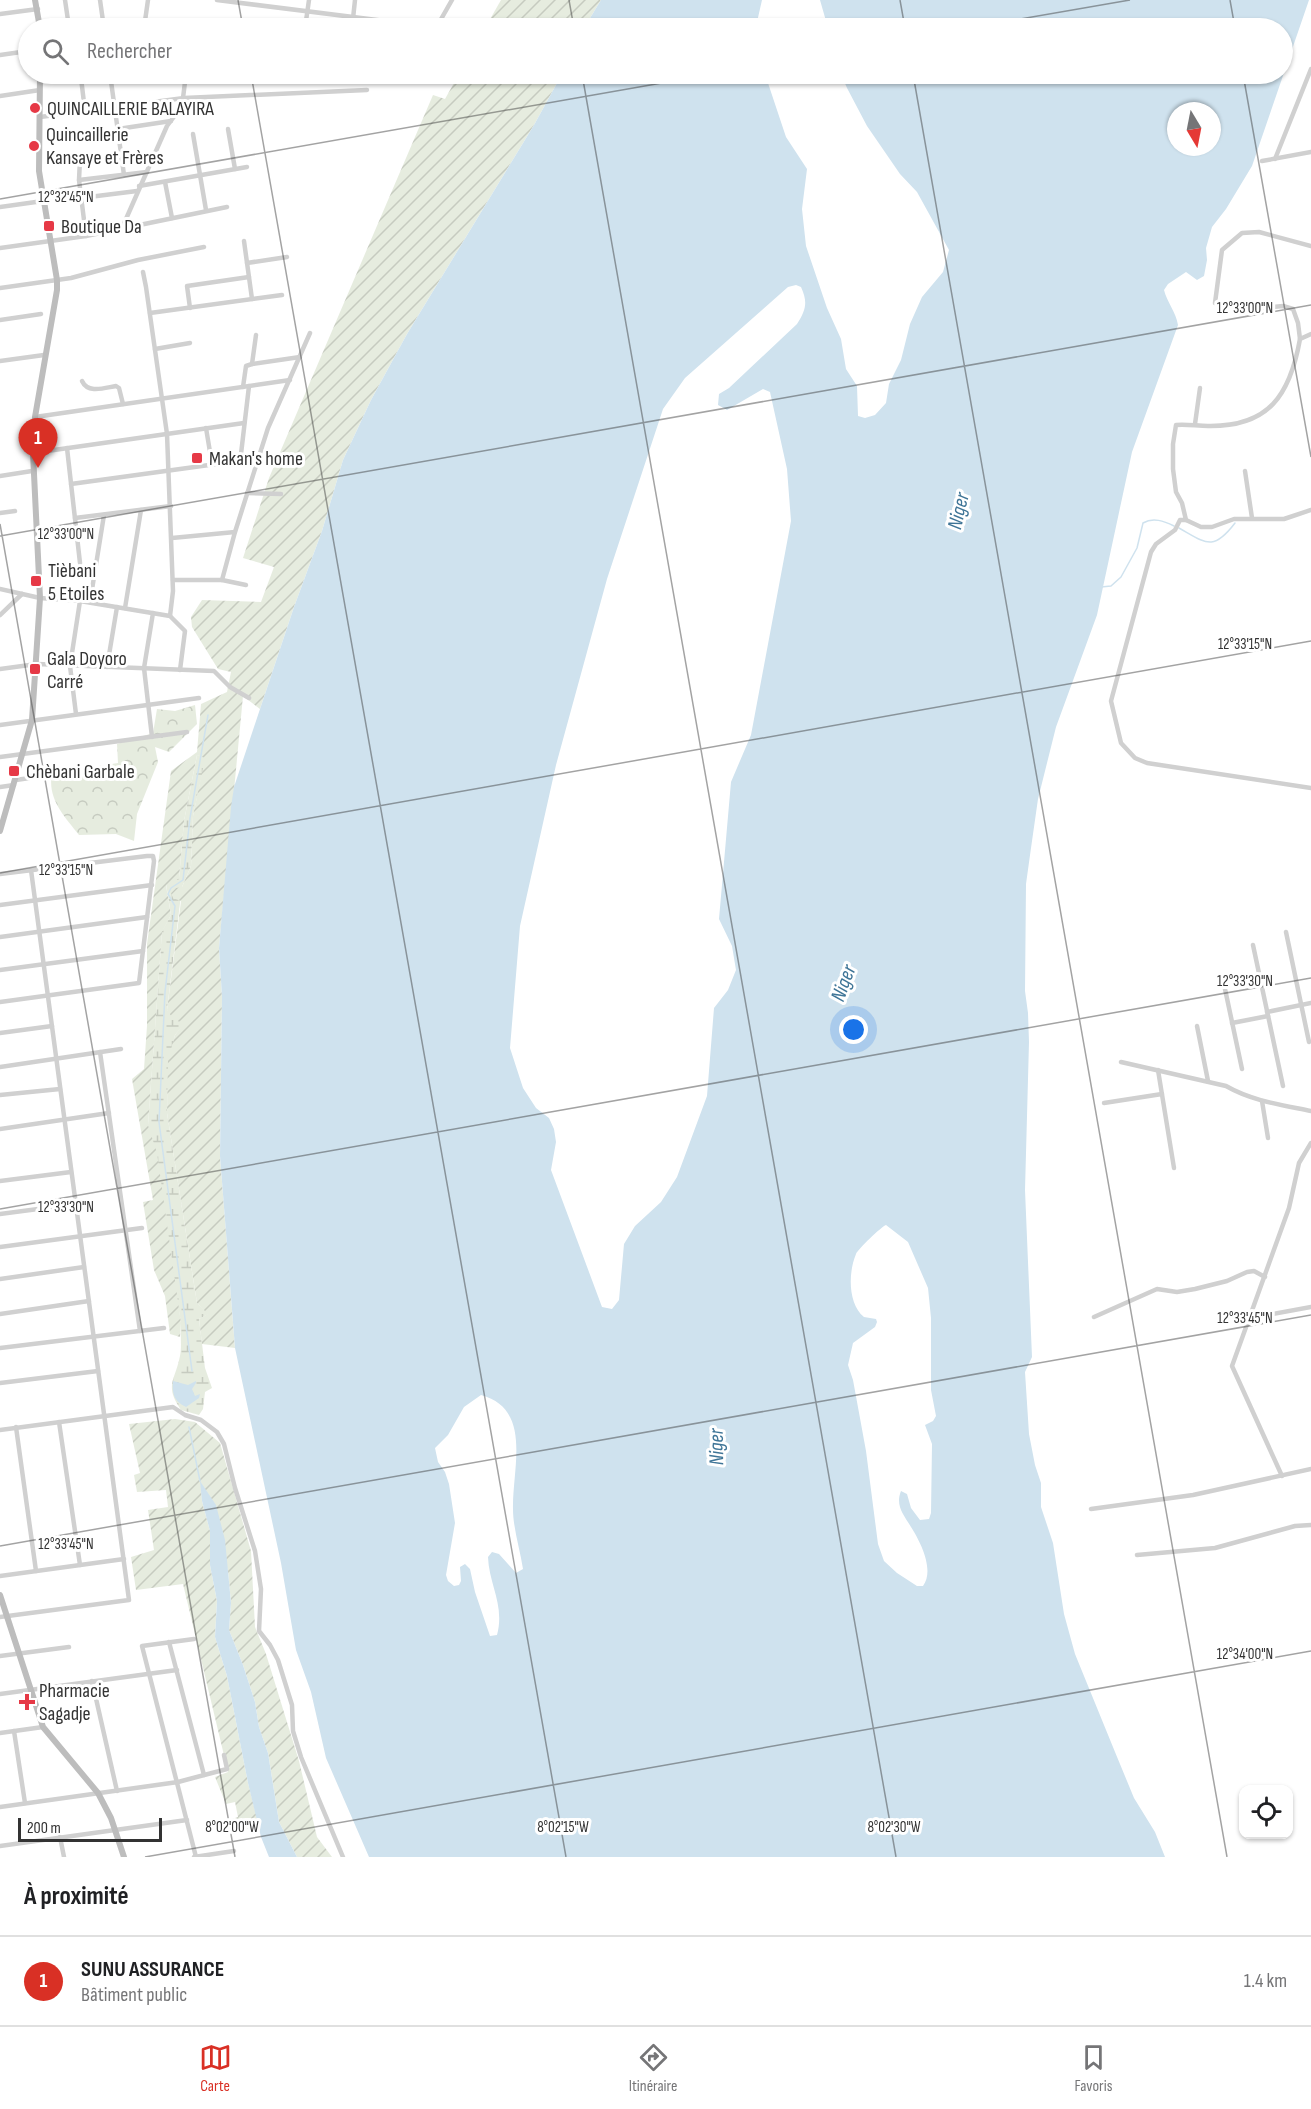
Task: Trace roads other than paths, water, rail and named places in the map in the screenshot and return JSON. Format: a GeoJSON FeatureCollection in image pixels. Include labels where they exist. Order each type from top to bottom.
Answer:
{"type":"FeatureCollection","features":[{"type":"Feature","properties":{"kind":"main road"},"geometry":{"type":"LineString","coordinates":[[35,0],[39,18]]}},
{"type":"Feature","properties":{"kind":"main road"},"geometry":{"type":"LineString","coordinates":[[0,831],[32,720],[37,664],[40,598],[32,471],[35,417],[44,355],[56,301],[57,280],[39,171],[40,84]]}},
{"type":"Feature","properties":{"kind":"main road"},"geometry":{"type":"LineString","coordinates":[[0,1594],[4,1617],[20,1654],[43,1727],[98,1793],[115,1830],[124,1857]]}},
{"type":"Feature","properties":{"kind":"street"},"geometry":{"type":"LineString","coordinates":[[65,0],[68,18]]}},
{"type":"Feature","properties":{"kind":"street"},"geometry":{"type":"LineString","coordinates":[[100,0],[103,18]]}},
{"type":"Feature","properties":{"kind":"street"},"geometry":{"type":"LineString","coordinates":[[146,18],[147,0]]}},
{"type":"Feature","properties":{"kind":"street"},"geometry":{"type":"LineString","coordinates":[[217,0],[361,18]]}},
{"type":"Feature","properties":{"kind":"street"},"geometry":{"type":"LineString","coordinates":[[306,18],[309,0]]}},
{"type":"Feature","properties":{"kind":"street"},"geometry":{"type":"LineString","coordinates":[[353,17],[355,0]]}},
{"type":"Feature","properties":{"kind":"street"},"geometry":{"type":"LineString","coordinates":[[442,18],[452,0]]}},
{"type":"Feature","properties":{"kind":"street"},"geometry":{"type":"LineString","coordinates":[[0,14],[38,9]]}},
{"type":"Feature","properties":{"kind":"street"},"geometry":{"type":"LineString","coordinates":[[0,55],[18,52]]}},
{"type":"Feature","properties":{"kind":"street"},"geometry":{"type":"LineString","coordinates":[[1275,159],[1311,69]]}},
{"type":"Feature","properties":{"kind":"street"},"geometry":{"type":"LineString","coordinates":[[82,84],[85,111]]}},
{"type":"Feature","properties":{"kind":"street"},"geometry":{"type":"LineString","coordinates":[[112,84],[124,175]]}},
{"type":"Feature","properties":{"kind":"street"},"geometry":{"type":"LineString","coordinates":[[122,228],[167,126],[182,106],[185,84]]}},
{"type":"Feature","properties":{"kind":"street"},"geometry":{"type":"LineString","coordinates":[[0,96],[40,90]]}},
{"type":"Feature","properties":{"kind":"street"},"geometry":{"type":"LineString","coordinates":[[40,117],[184,98],[367,90]]}},
{"type":"Feature","properties":{"kind":"street"},"geometry":{"type":"LineString","coordinates":[[118,129],[171,121]]}},
{"type":"Feature","properties":{"kind":"street"},"geometry":{"type":"LineString","coordinates":[[228,129],[235,169]]}},
{"type":"Feature","properties":{"kind":"street"},"geometry":{"type":"LineString","coordinates":[[193,135],[206,210]]}},
{"type":"Feature","properties":{"kind":"street"},"geometry":{"type":"LineString","coordinates":[[1262,161],[1311,152]]}},
{"type":"Feature","properties":{"kind":"street"},"geometry":{"type":"LineString","coordinates":[[64,158],[79,156],[81,165],[79,180],[86,236]]}},
{"type":"Feature","properties":{"kind":"street"},"geometry":{"type":"LineString","coordinates":[[81,198],[139,189],[247,167]]}},
{"type":"Feature","properties":{"kind":"street"},"geometry":{"type":"LineString","coordinates":[[79,180],[147,172]]}},
{"type":"Feature","properties":{"kind":"street"},"geometry":{"type":"LineString","coordinates":[[165,182],[172,218]]}},
{"type":"Feature","properties":{"kind":"street"},"geometry":{"type":"LineString","coordinates":[[0,207],[43,201]]}},
{"type":"Feature","properties":{"kind":"street"},"geometry":{"type":"LineString","coordinates":[[0,248],[86,236],[227,207]]}},
{"type":"Feature","properties":{"kind":"street"},"geometry":{"type":"LineString","coordinates":[[1215,303],[1222,250],[1242,233],[1259,232],[1311,246]]}},
{"type":"Feature","properties":{"kind":"street"},"geometry":{"type":"LineString","coordinates":[[244,241],[252,299]]}},
{"type":"Feature","properties":{"kind":"street"},"geometry":{"type":"LineString","coordinates":[[0,288],[57,280],[204,247]]}},
{"type":"Feature","properties":{"kind":"street"},"geometry":{"type":"LineString","coordinates":[[247,263],[287,257]]}},
{"type":"Feature","properties":{"kind":"street"},"geometry":{"type":"LineString","coordinates":[[142,272],[155,349],[170,470],[173,580],[170,616]]}},
{"type":"Feature","properties":{"kind":"street"},"geometry":{"type":"LineString","coordinates":[[190,308],[187,286],[249,277]]}},
{"type":"Feature","properties":{"kind":"street"},"geometry":{"type":"LineString","coordinates":[[150,314],[282,295]]}},
{"type":"Feature","properties":{"kind":"street"},"geometry":{"type":"LineString","coordinates":[[1186,520],[1182,503],[1176,492],[1173,444],[1176,425],[1208,426],[1243,423],[1259,417],[1270,409],[1289,379],[1300,339],[1293,309],[1282,306],[1261,308],[1208,301]]}},
{"type":"Feature","properties":{"kind":"street"},"geometry":{"type":"LineString","coordinates":[[0,320],[41,314]]}},
{"type":"Feature","properties":{"kind":"street"},"geometry":{"type":"LineString","coordinates":[[222,580],[268,428],[310,333]]}},
{"type":"Feature","properties":{"kind":"street"},"geometry":{"type":"LineString","coordinates":[[1300,339],[1311,334]]}},
{"type":"Feature","properties":{"kind":"street"},"geometry":{"type":"LineString","coordinates":[[252,364],[256,335]]}},
{"type":"Feature","properties":{"kind":"street"},"geometry":{"type":"LineString","coordinates":[[155,349],[190,343]]}},
{"type":"Feature","properties":{"kind":"street"},"geometry":{"type":"LineString","coordinates":[[0,361],[44,355]]}},
{"type":"Feature","properties":{"kind":"street"},"geometry":{"type":"LineString","coordinates":[[257,461],[242,458],[246,366],[300,357]]}},
{"type":"Feature","properties":{"kind":"street"},"geometry":{"type":"LineString","coordinates":[[35,417],[290,380]]}},
{"type":"Feature","properties":{"kind":"street"},"geometry":{"type":"LineString","coordinates":[[82,381],[83,385],[90,389],[116,386],[119,388],[123,404]]}},
{"type":"Feature","properties":{"kind":"street"},"geometry":{"type":"LineString","coordinates":[[1195,424],[1200,388]]}},
{"type":"Feature","properties":{"kind":"street"},"geometry":{"type":"LineString","coordinates":[[33,453],[244,423]]}},
{"type":"Feature","properties":{"kind":"street"},"geometry":{"type":"LineString","coordinates":[[206,428],[212,464]]}},
{"type":"Feature","properties":{"kind":"street"},"geometry":{"type":"LineString","coordinates":[[67,448],[80,563]]}},
{"type":"Feature","properties":{"kind":"street"},"geometry":{"type":"LineString","coordinates":[[71,484],[231,462]]}},
{"type":"Feature","properties":{"kind":"street"},"geometry":{"type":"LineString","coordinates":[[0,476],[32,471]]}},
{"type":"Feature","properties":{"kind":"street"},"geometry":{"type":"LineString","coordinates":[[1245,471],[1252,518]]}},
{"type":"Feature","properties":{"kind":"street"},"geometry":{"type":"LineString","coordinates":[[247,493],[280,494]]}},
{"type":"Feature","properties":{"kind":"street"},"geometry":{"type":"LineString","coordinates":[[75,518],[171,506]]}},
{"type":"Feature","properties":{"kind":"street"},"geometry":{"type":"LineString","coordinates":[[125,608],[141,510]]}},
{"type":"Feature","properties":{"kind":"street"},"geometry":{"type":"LineString","coordinates":[[1311,510],[1284,519],[1234,519],[1212,527],[1201,527],[1186,520],[1180,520],[1176,527],[1150,552],[1111,701],[1121,743],[1135,758],[1147,763],[1311,789]]}},
{"type":"Feature","properties":{"kind":"street"},"geometry":{"type":"LineString","coordinates":[[0,513],[15,511]]}},
{"type":"Feature","properties":{"kind":"street"},"geometry":{"type":"LineString","coordinates":[[90,602],[104,514]]}},
{"type":"Feature","properties":{"kind":"street"},"geometry":{"type":"LineString","coordinates":[[172,538],[235,532]]}},
{"type":"Feature","properties":{"kind":"street"},"geometry":{"type":"LineString","coordinates":[[173,580],[222,580],[246,585]]}},
{"type":"Feature","properties":{"kind":"street"},"geometry":{"type":"LineString","coordinates":[[0,589],[40,598],[90,602],[170,616],[185,630],[180,670]]}},
{"type":"Feature","properties":{"kind":"street"},"geometry":{"type":"LineString","coordinates":[[0,615],[22,594]]}},
{"type":"Feature","properties":{"kind":"street"},"geometry":{"type":"LineString","coordinates":[[76,714],[70,666],[80,601]]}},
{"type":"Feature","properties":{"kind":"street"},"geometry":{"type":"LineString","coordinates":[[107,667],[117,607]]}},
{"type":"Feature","properties":{"kind":"street"},"geometry":{"type":"LineString","coordinates":[[152,737],[144,669],[153,613]]}},
{"type":"Feature","properties":{"kind":"street"},"geometry":{"type":"LineString","coordinates":[[0,669],[37,664],[214,671],[231,687],[249,698]]}},
{"type":"Feature","properties":{"kind":"street"},"geometry":{"type":"LineString","coordinates":[[0,725],[199,698]]}},
{"type":"Feature","properties":{"kind":"street"},"geometry":{"type":"LineString","coordinates":[[0,757],[187,732]]}},
{"type":"Feature","properties":{"kind":"street"},"geometry":{"type":"LineString","coordinates":[[0,787],[43,776]]}},
{"type":"Feature","properties":{"kind":"street"},"geometry":{"type":"LineString","coordinates":[[0,874],[153,856],[152,885],[139,983],[0,1002]]}},
{"type":"Feature","properties":{"kind":"street"},"geometry":{"type":"LineString","coordinates":[[4,1617],[129,1600],[31,870]]}},
{"type":"Feature","properties":{"kind":"street"},"geometry":{"type":"LineString","coordinates":[[0,905],[152,885]]}},
{"type":"Feature","properties":{"kind":"street"},"geometry":{"type":"LineString","coordinates":[[0,937],[147,917]]}},
{"type":"Feature","properties":{"kind":"street"},"geometry":{"type":"LineString","coordinates":[[1286,932],[1309,1042]]}},
{"type":"Feature","properties":{"kind":"street"},"geometry":{"type":"LineString","coordinates":[[1253,945],[1283,1086]]}},
{"type":"Feature","properties":{"kind":"street"},"geometry":{"type":"LineString","coordinates":[[0,970],[143,951]]}},
{"type":"Feature","properties":{"kind":"street"},"geometry":{"type":"LineString","coordinates":[[1225,989],[1242,1069]]}},
{"type":"Feature","properties":{"kind":"street"},"geometry":{"type":"LineString","coordinates":[[1232,1023],[1311,1004]]}},
{"type":"Feature","properties":{"kind":"street"},"geometry":{"type":"LineString","coordinates":[[0,1033],[52,1026]]}},
{"type":"Feature","properties":{"kind":"street"},"geometry":{"type":"LineString","coordinates":[[1197,1026],[1208,1081]]}},
{"type":"Feature","properties":{"kind":"street"},"geometry":{"type":"LineString","coordinates":[[0,1067],[121,1049]]}},
{"type":"Feature","properties":{"kind":"street"},"geometry":{"type":"LineString","coordinates":[[100,1052],[140,1331]]}},
{"type":"Feature","properties":{"kind":"street"},"geometry":{"type":"LineString","coordinates":[[1121,1062],[1208,1081],[1262,1101],[1311,1111]]}},
{"type":"Feature","properties":{"kind":"street"},"geometry":{"type":"LineString","coordinates":[[1158,1070],[1174,1168]]}},
{"type":"Feature","properties":{"kind":"street"},"geometry":{"type":"LineString","coordinates":[[0,1095],[60,1089]]}},
{"type":"Feature","properties":{"kind":"street"},"geometry":{"type":"LineString","coordinates":[[1104,1103],[1162,1094]]}},
{"type":"Feature","properties":{"kind":"street"},"geometry":{"type":"LineString","coordinates":[[1262,1101],[1268,1138]]}},
{"type":"Feature","properties":{"kind":"street"},"geometry":{"type":"LineString","coordinates":[[0,1129],[109,1113]]}},
{"type":"Feature","properties":{"kind":"street"},"geometry":{"type":"LineString","coordinates":[[1282,1476],[1232,1366],[1290,1208],[1299,1163],[1311,1143]]}},
{"type":"Feature","properties":{"kind":"street"},"geometry":{"type":"LineString","coordinates":[[0,1181],[71,1172]]}},
{"type":"Feature","properties":{"kind":"street"},"geometry":{"type":"LineString","coordinates":[[0,1214],[76,1204]]}},
{"type":"Feature","properties":{"kind":"street"},"geometry":{"type":"LineString","coordinates":[[0,1247],[142,1228]]}},
{"type":"Feature","properties":{"kind":"street"},"geometry":{"type":"LineString","coordinates":[[0,1279],[84,1267]]}},
{"type":"Feature","properties":{"kind":"street"},"geometry":{"type":"LineString","coordinates":[[1094,1317],[1157,1289],[1177,1292],[1195,1289],[1254,1271],[1265,1278]]}},
{"type":"Feature","properties":{"kind":"street"},"geometry":{"type":"LineString","coordinates":[[0,1314],[89,1301]]}},
{"type":"Feature","properties":{"kind":"street"},"geometry":{"type":"LineString","coordinates":[[1251,1318],[1311,1307]]}},
{"type":"Feature","properties":{"kind":"street"},"geometry":{"type":"LineString","coordinates":[[0,1348],[164,1328]]}},
{"type":"Feature","properties":{"kind":"street"},"geometry":{"type":"LineString","coordinates":[[0,1383],[98,1371]]}},
{"type":"Feature","properties":{"kind":"street"},"geometry":{"type":"LineString","coordinates":[[0,1430],[173,1407],[201,1420],[217,1432],[224,1444],[255,1551],[261,1589],[259,1630],[278,1660],[292,1705],[293,1731],[301,1757],[343,1857]]}},
{"type":"Feature","properties":{"kind":"street"},"geometry":{"type":"LineString","coordinates":[[60,1422],[80,1565]]}},
{"type":"Feature","properties":{"kind":"street"},"geometry":{"type":"LineString","coordinates":[[16,1427],[36,1571]]}},
{"type":"Feature","properties":{"kind":"street"},"geometry":{"type":"LineString","coordinates":[[1091,1509],[1193,1495],[1311,1469]]}},
{"type":"Feature","properties":{"kind":"street"},"geometry":{"type":"LineString","coordinates":[[1137,1555],[1215,1548],[1295,1526],[1311,1525]]}},
{"type":"Feature","properties":{"kind":"street"},"geometry":{"type":"LineString","coordinates":[[0,1576],[124,1559]]}},
{"type":"Feature","properties":{"kind":"street"},"geometry":{"type":"LineString","coordinates":[[194,1639],[142,1646],[195,1857],[234,1851]]}},
{"type":"Feature","properties":{"kind":"street"},"geometry":{"type":"LineString","coordinates":[[169,1642],[204,1775]]}},
{"type":"Feature","properties":{"kind":"street"},"geometry":{"type":"LineString","coordinates":[[0,1656],[69,1647]]}},
{"type":"Feature","properties":{"kind":"street"},"geometry":{"type":"LineString","coordinates":[[0,1694],[177,1670]]}},
{"type":"Feature","properties":{"kind":"street"},"geometry":{"type":"LineString","coordinates":[[92,1681],[117,1791]]}},
{"type":"Feature","properties":{"kind":"street"},"geometry":{"type":"LineString","coordinates":[[0,1733],[43,1727]]}},
{"type":"Feature","properties":{"kind":"street"},"geometry":{"type":"LineString","coordinates":[[14,1731],[26,1803]]}},
{"type":"Feature","properties":{"kind":"street"},"geometry":{"type":"LineString","coordinates":[[0,1807],[177,1782],[227,1769],[224,1755]]}},
{"type":"Feature","properties":{"kind":"street"},"geometry":{"type":"LineString","coordinates":[[0,1846],[187,1820]]}},
{"type":"Feature","properties":{"kind":"street"},"geometry":{"type":"LineString","coordinates":[[60,1837],[64,1857]]}},
{"type":"Feature","properties":{"kind":"water"},"geometry":{"type":"Polygon","coordinates":[[[601,0],[762,0],[758,18],[590,18],[601,0]]]}},
{"type":"Feature","properties":{"kind":"water"},"geometry":{"type":"Polygon","coordinates":[[[820,0],[1309,0],[1293,47],[1293,18],[825,18],[820,0]]]}},
{"type":"Feature","properties":{"kind":"water","name":"Niger"},"geometry":{"type":"Polygon","coordinates":[[[557,84],[768,84],[786,137],[807,169],[802,209],[806,246],[827,308],[841,339],[846,369],[857,386],[858,416],[865,418],[875,415],[886,403],[889,384],[901,360],[910,324],[922,297],[943,272],[949,250],[917,192],[900,174],[867,126],[845,84],[1280,84],[1252,166],[1226,209],[1212,227],[1206,248],[1207,260],[1204,276],[1197,280],[1186,272],[1168,284],[1164,290],[1178,325],[1132,452],[1097,615],[1056,727],[1038,799],[1026,884],[1025,991],[1029,1042],[1025,1190],[1032,1357],[1025,1372],[1029,1434],[1041,1483],[1041,1507],[1053,1543],[1064,1614],[1075,1654],[1134,1798],[1155,1832],[1165,1857],[369,1857],[326,1758],[311,1692],[296,1650],[281,1563],[235,1348],[220,1156],[222,997],[219,948],[234,787],[322,531],[343,460],[371,400],[407,334],[557,84]],[[796,285],[788,287],[685,378],[663,409],[607,579],[556,765],[520,926],[510,1048],[523,1088],[536,1108],[549,1118],[554,1129],[556,1142],[551,1170],[602,1307],[612,1309],[619,1300],[624,1244],[635,1226],[661,1202],[677,1177],[707,1096],[714,1008],[728,990],[736,970],[732,946],[719,919],[731,782],[751,735],[791,521],[787,469],[770,392],[763,389],[727,410],[718,405],[719,394],[729,388],[797,324],[805,306],[805,297],[801,287],[796,285]],[[886,1225],[856,1254],[851,1279],[852,1296],[864,1317],[876,1319],[877,1322],[875,1327],[853,1343],[848,1365],[853,1380],[866,1451],[878,1544],[884,1561],[917,1586],[923,1586],[927,1572],[925,1556],[901,1510],[899,1496],[901,1491],[907,1494],[911,1508],[920,1520],[929,1519],[932,1444],[925,1425],[933,1421],[936,1416],[931,1390],[931,1318],[928,1288],[908,1242],[886,1225]],[[481,1395],[464,1407],[448,1435],[435,1448],[438,1462],[449,1484],[455,1523],[446,1575],[448,1581],[454,1586],[459,1585],[460,1567],[465,1564],[470,1569],[490,1636],[497,1635],[499,1614],[488,1557],[492,1552],[499,1554],[516,1573],[523,1569],[513,1516],[516,1459],[514,1427],[508,1413],[497,1402],[481,1395]]]}},
{"type":"Feature","properties":{"kind":"water"},"geometry":{"type":"Polygon","coordinates":[[[173,1381],[188,1385],[196,1381],[192,1389],[195,1396],[200,1394],[199,1398],[186,1407],[182,1405],[175,1397],[173,1381]]]}},
{"type":"Feature","properties":{"kind":"water"},"geometry":{"type":"Polygon","coordinates":[[[200,1481],[216,1505],[225,1540],[231,1603],[229,1630],[255,1702],[259,1727],[268,1753],[279,1822],[297,1857],[269,1857],[261,1837],[227,1676],[215,1637],[217,1601],[210,1565],[210,1531],[202,1501],[200,1481]]]}},
{"type":"Feature","properties":{"kind":"waterway"},"geometry":{"type":"LineString","coordinates":[[1101,587],[1111,586],[1121,577],[1137,548],[1143,523],[1155,520],[1174,526]]}},
{"type":"Feature","properties":{"kind":"waterway"},"geometry":{"type":"LineString","coordinates":[[1179,528],[1196,538],[1209,542],[1221,538],[1235,523]]}},
{"type":"Feature","properties":{"kind":"waterway"},"geometry":{"type":"LineString","coordinates":[[192,1371],[159,1122],[165,992],[175,906],[168,894],[171,888],[183,880],[190,818],[208,715]]}},
{"type":"Feature","properties":{"kind":"waterway"},"geometry":{"type":"LineString","coordinates":[[189,1427],[200,1481]]}},
{"type":"Feature","properties":{"kind":"place","name":"QUINCAILLERIE BALAYIRA"},"geometry":{"type":"Point","coordinates":[35,108]}},
{"type":"Feature","properties":{"kind":"place","name":"Quincaillerie Kansaye et Frères"},"geometry":{"type":"Point","coordinates":[34,146]}},
{"type":"Feature","properties":{"kind":"place","name":"Boutique Da"},"geometry":{"type":"Point","coordinates":[49,226]}},
{"type":"Feature","properties":{"kind":"place","name":"Makan's home"},"geometry":{"type":"Point","coordinates":[197,458]}},
{"type":"Feature","properties":{"kind":"place","name":"SUNU ASSURANCE"},"geometry":{"type":"Point","coordinates":[38,468]}},
{"type":"Feature","properties":{"kind":"place","name":"Tièbani 5 Etoiles"},"geometry":{"type":"Point","coordinates":[36,581]}},
{"type":"Feature","properties":{"kind":"place","name":"Gala Doyoro Carré"},"geometry":{"type":"Point","coordinates":[35,669]}},
{"type":"Feature","properties":{"kind":"place","name":"Chèbani Garbale"},"geometry":{"type":"Point","coordinates":[14,771]}},
{"type":"Feature","properties":{"kind":"place","name":"Pharmacie Sagadje"},"geometry":{"type":"Point","coordinates":[27,1702]}}]}
